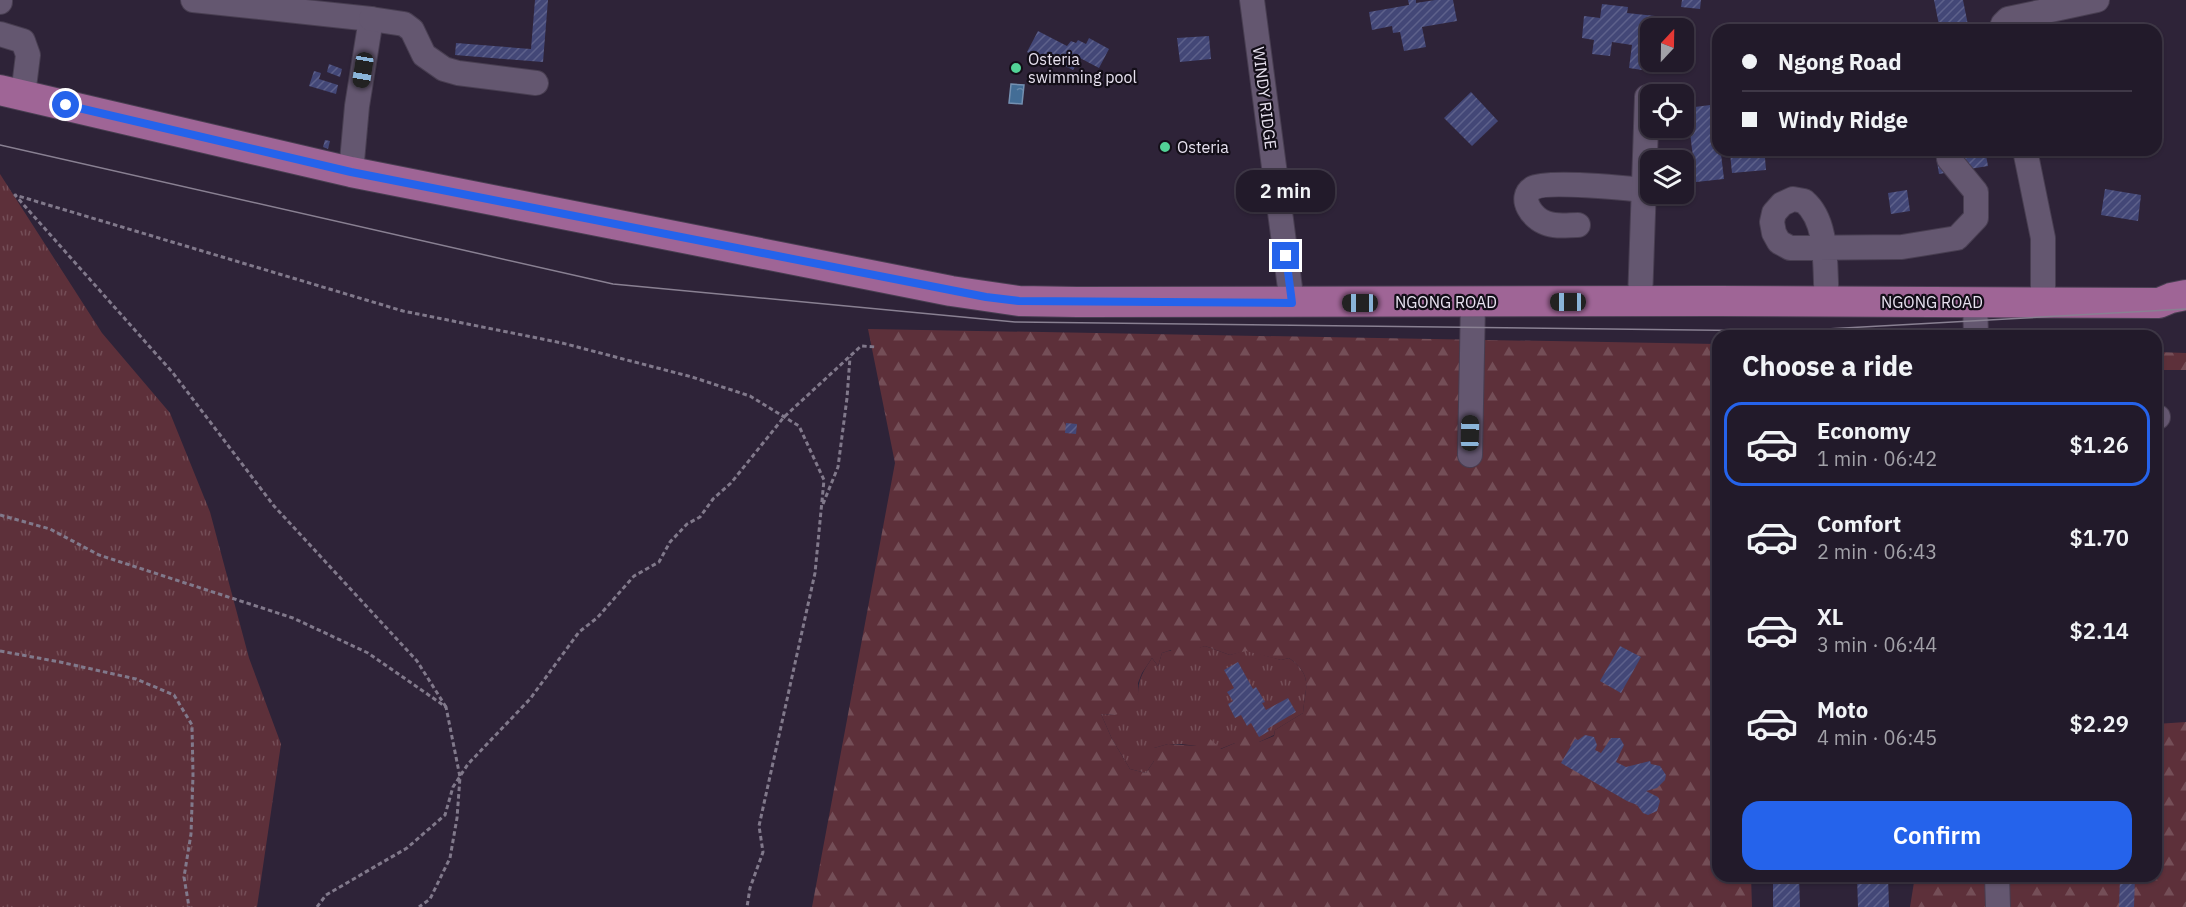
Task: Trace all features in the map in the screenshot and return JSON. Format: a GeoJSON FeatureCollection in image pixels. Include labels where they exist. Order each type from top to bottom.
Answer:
{"type":"FeatureCollection","features":[{"type":"Feature","properties":{"kind":"main road","name":"NGONG ROAD"},"geometry":{"type":"LineString","coordinates":[[11,92],[351,172],[986,297],[1019,301],[2177,304]]}},
{"type":"Feature","properties":{"kind":"street"},"geometry":{"type":"LineString","coordinates":[[194,0],[404,24],[412,30],[424,55],[444,69],[458,74],[536,83]]}},
{"type":"Feature","properties":{"kind":"street","name":"WINDY RIDGE"},"geometry":{"type":"LineString","coordinates":[[1252,0],[1292,303]]}},
{"type":"Feature","properties":{"kind":"street"},"geometry":{"type":"LineString","coordinates":[[2003,24],[2008,18],[2097,0]]}},
{"type":"Feature","properties":{"kind":"street"},"geometry":{"type":"LineString","coordinates":[[351,172],[357,106],[371,19]]}},
{"type":"Feature","properties":{"kind":"street"},"geometry":{"type":"LineString","coordinates":[[0,34],[23,41],[28,55],[11,92]]}},
{"type":"Feature","properties":{"kind":"street"},"geometry":{"type":"LineString","coordinates":[[1827,302],[1823,248],[1902,247],[1957,238],[1976,218],[1976,192],[1948,156]]}},
{"type":"Feature","properties":{"kind":"street"},"geometry":{"type":"LineString","coordinates":[[2026,156],[2043,237],[2043,303]]}},
{"type":"Feature","properties":{"kind":"street"},"geometry":{"type":"LineString","coordinates":[[1578,225],[1544,223],[1529,210],[1526,200],[1529,192],[1534,187],[1574,185],[1640,190]]}},
{"type":"Feature","properties":{"kind":"street"},"geometry":{"type":"LineString","coordinates":[[1640,301],[1643,204]]}},
{"type":"Feature","properties":{"kind":"street"},"geometry":{"type":"LineString","coordinates":[[1470,455],[1473,302]]}},
{"type":"Feature","properties":{"kind":"street"},"geometry":{"type":"LineString","coordinates":[[1976,302],[1976,330]]}},
{"type":"Feature","properties":{"kind":"street"},"geometry":{"type":"LineString","coordinates":[[1997,882],[1998,907]]}},
{"type":"Feature","properties":{"kind":"path"},"geometry":{"type":"LineString","coordinates":[[426,907],[450,858],[457,818],[460,777],[446,707],[417,661],[274,506],[173,373],[15,195],[403,311],[562,343],[692,377],[750,396],[800,426],[824,480],[815,573],[759,826],[763,852],[750,888],[747,907]]}},
{"type":"Feature","properties":{"kind":"path"},"geometry":{"type":"LineString","coordinates":[[317,907],[326,895],[407,848],[445,815],[453,787],[468,764],[530,699],[579,632],[597,618],[634,576],[660,561],[670,542],[687,524],[700,517],[713,500],[731,483],[784,417],[861,346],[876,347]]}},
{"type":"Feature","properties":{"kind":"path"},"geometry":{"type":"LineString","coordinates":[[821,508],[838,468],[850,357]]}},
{"type":"Feature","properties":{"kind":"path"},"geometry":{"type":"LineString","coordinates":[[0,515],[50,529],[99,555],[293,618],[368,653],[446,707]]}},
{"type":"Feature","properties":{"kind":"path"},"geometry":{"type":"LineString","coordinates":[[0,651],[136,680],[174,695],[192,725],[194,775],[184,877],[189,907]]}},
{"type":"Feature","properties":{"kind":"path"},"geometry":{"type":"LineString","coordinates":[[419,907],[430,899]]}},
{"type":"Feature","properties":{"kind":"green space"},"geometry":{"type":"Polygon","coordinates":[[[0,174],[102,333],[170,413],[210,512],[249,658],[281,744],[257,907],[0,907],[0,174]]]}},
{"type":"Feature","properties":{"kind":"green space"},"geometry":{"type":"Polygon","coordinates":[[[868,329],[1712,344],[1712,882],[1751,882],[1752,907],[812,907],[895,463],[868,329]],[[1205,646],[1191,651],[1187,662],[1175,662],[1171,650],[1162,653],[1158,666],[1152,658],[1138,683],[1138,694],[1132,709],[1115,715],[1101,714],[1112,739],[1130,769],[1146,773],[1154,761],[1154,748],[1168,744],[1197,746],[1209,738],[1221,749],[1235,743],[1236,733],[1250,728],[1259,742],[1274,736],[1275,730],[1303,713],[1306,683],[1305,676],[1297,664],[1289,658],[1281,660],[1246,651],[1230,655],[1205,646]]]}},
{"type":"Feature","properties":{"kind":"green space"},"geometry":{"type":"Polygon","coordinates":[[[2162,352],[2186,353],[2186,370],[2162,370],[2162,352]]]}},
{"type":"Feature","properties":{"kind":"green space"},"geometry":{"type":"Polygon","coordinates":[[[1205,646],[1230,655],[1246,650],[1281,660],[1289,658],[1297,664],[1305,676],[1303,713],[1275,730],[1274,735],[1259,742],[1235,743],[1220,749],[1168,744],[1154,748],[1154,761],[1146,773],[1130,769],[1112,739],[1101,714],[1115,715],[1138,694],[1140,679],[1152,658],[1158,666],[1162,653],[1205,646]]]}},
{"type":"Feature","properties":{"kind":"green space"},"geometry":{"type":"Polygon","coordinates":[[[2186,722],[2186,907],[1910,907],[1914,882],[2162,882],[2162,724],[2186,722]]]}},
{"type":"Feature","properties":{"kind":"water"},"geometry":{"type":"Polygon","coordinates":[[[1011,84],[1024,85],[1022,104],[1009,103],[1011,84]]]}},
{"type":"Feature","properties":{"kind":"building"},"geometry":{"type":"Polygon","coordinates":[[[535,0],[548,0],[543,62],[455,55],[456,43],[531,49],[535,0]]]}},
{"type":"Feature","properties":{"kind":"building"},"geometry":{"type":"Polygon","coordinates":[[[1408,0],[1416,0],[1416,3],[1453,0],[1457,21],[1422,27],[1426,47],[1404,51],[1400,32],[1393,33],[1392,26],[1372,30],[1369,12],[1409,5],[1408,0]]]}},
{"type":"Feature","properties":{"kind":"building"},"geometry":{"type":"Polygon","coordinates":[[[1682,0],[1701,0],[1700,9],[1681,7],[1682,0]]]}},
{"type":"Feature","properties":{"kind":"building"},"geometry":{"type":"Polygon","coordinates":[[[1934,0],[1963,0],[1968,24],[1939,24],[1934,0]]]}},
{"type":"Feature","properties":{"kind":"building"},"geometry":{"type":"Polygon","coordinates":[[[1602,4],[1628,7],[1627,13],[1655,16],[1655,18],[1640,18],[1640,70],[1629,68],[1632,45],[1612,42],[1610,56],[1592,54],[1594,40],[1582,38],[1584,16],[1600,18],[1602,4]]]}},
{"type":"Feature","properties":{"kind":"building"},"geometry":{"type":"Polygon","coordinates":[[[1038,31],[1067,46],[1071,41],[1076,43],[1078,40],[1086,44],[1089,38],[1109,49],[1099,68],[1080,58],[1073,70],[1059,63],[1057,67],[1027,52],[1038,31]]]}},
{"type":"Feature","properties":{"kind":"building"},"geometry":{"type":"Polygon","coordinates":[[[1209,36],[1211,59],[1180,62],[1177,38],[1209,36]]]}},
{"type":"Feature","properties":{"kind":"building"},"geometry":{"type":"Polygon","coordinates":[[[329,64],[342,69],[340,77],[327,72],[329,64]]]}},
{"type":"Feature","properties":{"kind":"building"},"geometry":{"type":"Polygon","coordinates":[[[314,71],[321,73],[319,79],[338,85],[336,94],[309,86],[314,71]]]}},
{"type":"Feature","properties":{"kind":"building"},"geometry":{"type":"Polygon","coordinates":[[[1471,92],[1498,121],[1472,146],[1444,118],[1471,92]]]}},
{"type":"Feature","properties":{"kind":"building"},"geometry":{"type":"Polygon","coordinates":[[[1712,105],[1712,156],[1721,156],[1724,179],[1696,182],[1694,150],[1692,150],[1691,138],[1694,138],[1694,107],[1712,105]]]}},
{"type":"Feature","properties":{"kind":"building"},"geometry":{"type":"Polygon","coordinates":[[[325,140],[330,141],[328,149],[323,147],[325,140]]]}},
{"type":"Feature","properties":{"kind":"building"},"geometry":{"type":"Polygon","coordinates":[[[1730,156],[1779,156],[1765,158],[1766,170],[1732,173],[1730,156]]]}},
{"type":"Feature","properties":{"kind":"building"},"geometry":{"type":"Polygon","coordinates":[[[1936,156],[1986,156],[1988,166],[1939,174],[1936,156]]]}},
{"type":"Feature","properties":{"kind":"building"},"geometry":{"type":"Polygon","coordinates":[[[2105,189],[2141,195],[2138,221],[2101,215],[2105,189]]]}},
{"type":"Feature","properties":{"kind":"building"},"geometry":{"type":"Polygon","coordinates":[[[1907,190],[1910,211],[1891,214],[1888,193],[1907,190]]]}},
{"type":"Feature","properties":{"kind":"building"},"geometry":{"type":"Polygon","coordinates":[[[1066,423],[1077,424],[1076,434],[1065,433],[1066,423]]]}},
{"type":"Feature","properties":{"kind":"building"},"geometry":{"type":"Polygon","coordinates":[[[1620,646],[1641,657],[1621,693],[1600,681],[1620,646]]]}},
{"type":"Feature","properties":{"kind":"building"},"geometry":{"type":"Polygon","coordinates":[[[1238,662],[1253,689],[1256,687],[1265,702],[1262,703],[1266,710],[1288,698],[1296,712],[1267,729],[1269,731],[1259,737],[1251,723],[1247,726],[1241,715],[1235,718],[1228,704],[1233,701],[1227,692],[1234,688],[1224,670],[1238,662]]]}},
{"type":"Feature","properties":{"kind":"building"},"geometry":{"type":"Polygon","coordinates":[[[1585,735],[1594,737],[1597,745],[1595,750],[1601,753],[1611,738],[1620,738],[1624,745],[1616,762],[1626,767],[1650,761],[1651,764],[1660,766],[1666,775],[1665,780],[1657,788],[1646,791],[1658,797],[1660,801],[1657,811],[1648,815],[1643,813],[1637,805],[1561,763],[1575,739],[1578,740],[1585,735]]]}},
{"type":"Feature","properties":{"kind":"building"},"geometry":{"type":"Polygon","coordinates":[[[1773,882],[1799,882],[1800,907],[1773,907],[1773,882]]]}},
{"type":"Feature","properties":{"kind":"building"},"geometry":{"type":"Polygon","coordinates":[[[1857,882],[1888,882],[1889,907],[1858,907],[1857,882]]]}},
{"type":"Feature","properties":{"kind":"building"},"geometry":{"type":"Polygon","coordinates":[[[2120,882],[2135,882],[2134,907],[2119,907],[2120,882]]]}},
{"type":"Feature","properties":{"kind":"tram line"},"geometry":{"type":"LineString","coordinates":[[0,145],[613,284],[1015,322],[1712,330]]}},
{"type":"Feature","properties":{"kind":"tram line"},"geometry":{"type":"LineString","coordinates":[[1808,330],[2186,309]]}},
{"type":"Feature","properties":{"kind":"place","name":"Osteria swimming pool"},"geometry":{"type":"Point","coordinates":[1016,68]}},
{"type":"Feature","properties":{"kind":"place","name":"Osteria"},"geometry":{"type":"Point","coordinates":[1165,147]}},
{"type":"Feature","properties":{"kind":"route"},"geometry":{"type":"LineString","coordinates":[[66,105],[351,172],[986,297],[1019,301],[1292,303],[1286,256]]}}]}
